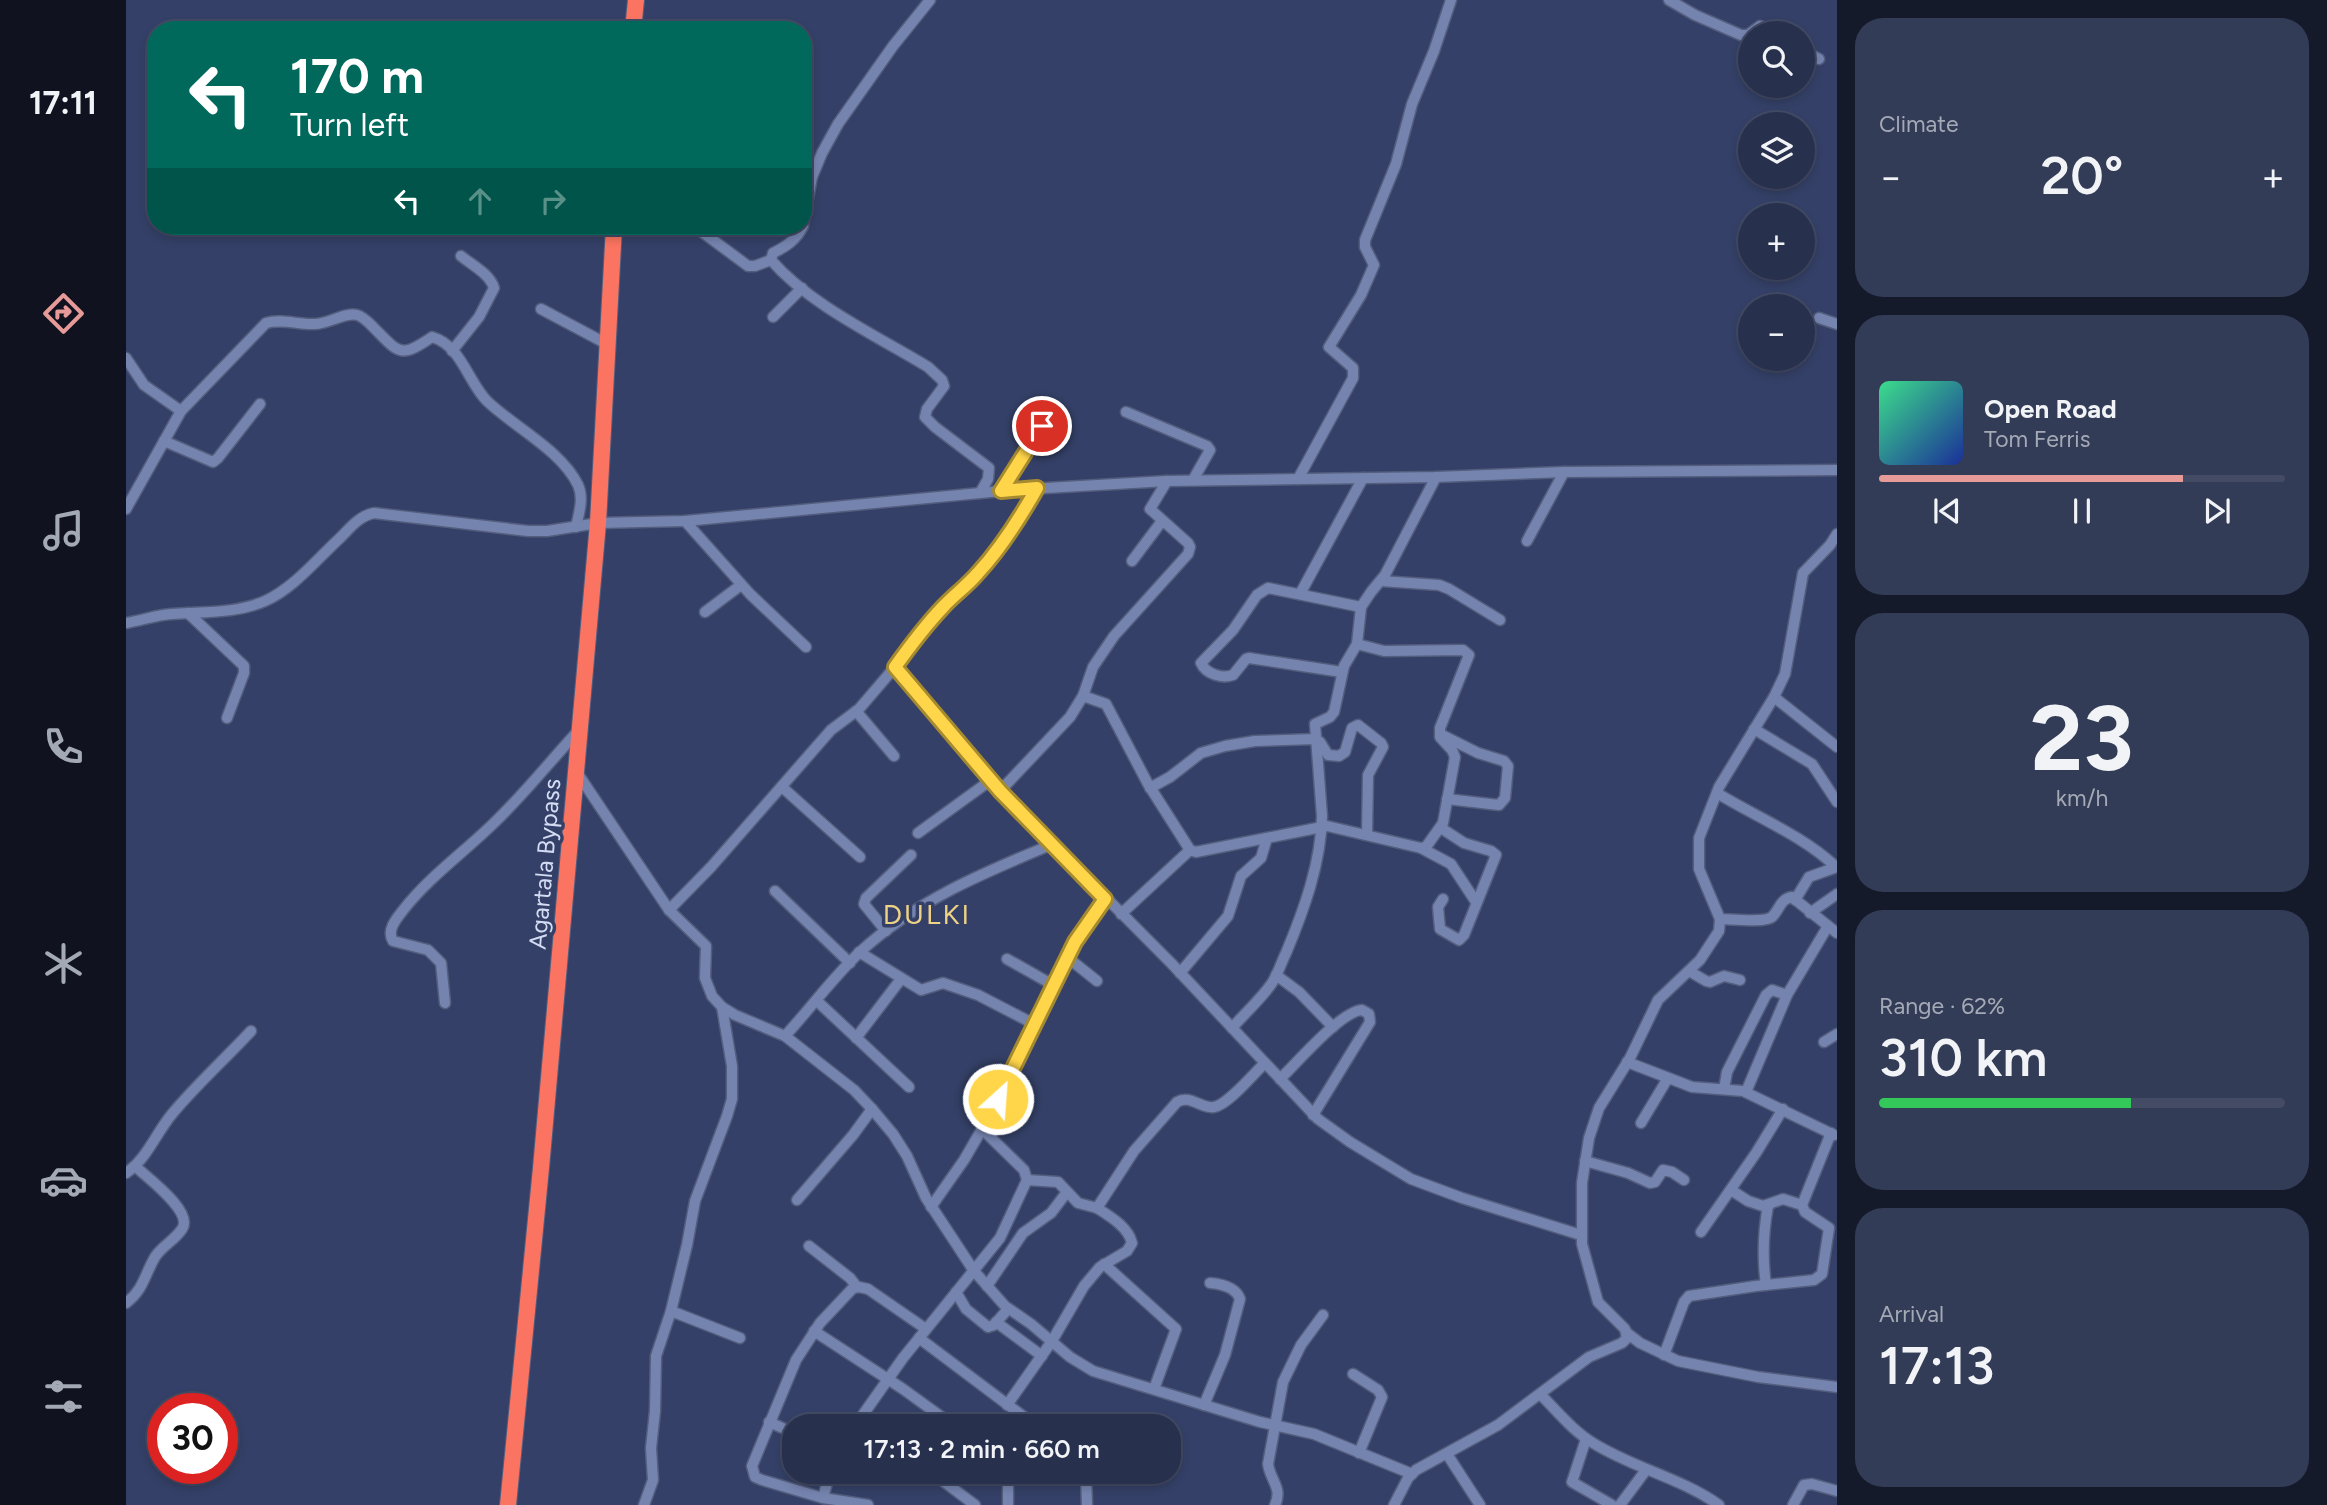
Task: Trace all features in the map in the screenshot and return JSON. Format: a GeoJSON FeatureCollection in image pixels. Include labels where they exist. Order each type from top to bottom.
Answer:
{"type":"FeatureCollection","features":[{"type":"Feature","properties":{"kind":"highway"},"geometry":{"type":"LineString","coordinates":[[634,21],[636,0]]}},
{"type":"Feature","properties":{"kind":"highway","name":"Agartala Bypass"},"geometry":{"type":"LineString","coordinates":[[509,1505],[598,523],[613,235]]}},
{"type":"Feature","properties":{"kind":"street"},"geometry":{"type":"LineString","coordinates":[[812,182],[822,153],[845,114],[893,46],[930,0]]}},
{"type":"Feature","properties":{"kind":"street"},"geometry":{"type":"LineString","coordinates":[[1298,479],[1353,378],[1353,368],[1329,347],[1361,295],[1374,265],[1365,247],[1365,240],[1396,164],[1412,104],[1451,0]]}},
{"type":"Feature","properties":{"kind":"street"},"geometry":{"type":"LineString","coordinates":[[1669,0],[1738,34]]}},
{"type":"Feature","properties":{"kind":"street"},"geometry":{"type":"LineString","coordinates":[[1815,58],[1819,60]]}},
{"type":"Feature","properties":{"kind":"street"},"geometry":{"type":"LineString","coordinates":[[706,235],[748,266],[771,260]]}},
{"type":"Feature","properties":{"kind":"street"},"geometry":{"type":"LineString","coordinates":[[771,260],[773,253],[798,235]]}},
{"type":"Feature","properties":{"kind":"street"},"geometry":{"type":"LineString","coordinates":[[452,351],[479,317],[494,288],[488,277],[461,256]]}},
{"type":"Feature","properties":{"kind":"street"},"geometry":{"type":"LineString","coordinates":[[771,260],[802,288],[848,320],[928,367],[942,380],[944,386],[927,409],[925,417],[989,468],[988,479],[980,493]]}},
{"type":"Feature","properties":{"kind":"street"},"geometry":{"type":"LineString","coordinates":[[773,317],[802,288]]}},
{"type":"Feature","properties":{"kind":"street"},"geometry":{"type":"LineString","coordinates":[[541,309],[607,344]]}},
{"type":"Feature","properties":{"kind":"street"},"geometry":{"type":"LineString","coordinates":[[126,509],[181,411],[266,323],[273,320],[315,324],[334,321],[351,314],[359,315],[398,350],[412,351],[432,337],[439,339],[452,351],[486,400],[570,472],[581,491],[576,527]]}},
{"type":"Feature","properties":{"kind":"street"},"geometry":{"type":"LineString","coordinates":[[1819,318],[1837,324]]}},
{"type":"Feature","properties":{"kind":"street"},"geometry":{"type":"LineString","coordinates":[[126,358],[144,385],[181,411]]}},
{"type":"Feature","properties":{"kind":"street"},"geometry":{"type":"LineString","coordinates":[[164,441],[213,461],[260,404]]}},
{"type":"Feature","properties":{"kind":"street"},"geometry":{"type":"LineString","coordinates":[[1126,412],[1207,446],[1210,450],[1193,480]]}},
{"type":"Feature","properties":{"kind":"street"},"geometry":{"type":"LineString","coordinates":[[1001,491],[1042,426]]}},
{"type":"Feature","properties":{"kind":"street"},"geometry":{"type":"LineString","coordinates":[[126,623],[162,615],[230,611],[251,607],[267,600],[288,586],[367,514],[528,531],[598,523],[685,521],[1037,488],[1167,481],[1564,472],[1837,470]]}},
{"type":"Feature","properties":{"kind":"street"},"geometry":{"type":"LineString","coordinates":[[1527,541],[1564,472]]}},
{"type":"Feature","properties":{"kind":"street"},"geometry":{"type":"LineString","coordinates":[[1232,1028],[1267,990],[1276,975],[1300,916],[1314,869],[1322,826],[1315,724],[1331,717],[1334,712],[1342,672],[1357,644],[1361,607],[1385,575],[1436,477]]}},
{"type":"Feature","properties":{"kind":"street"},"geometry":{"type":"LineString","coordinates":[[1300,594],[1363,478]]}},
{"type":"Feature","properties":{"kind":"street"},"geometry":{"type":"LineString","coordinates":[[1000,791],[1070,717],[1083,696],[1093,667],[1114,636],[1188,554],[1188,543],[1150,509],[1167,481]]}},
{"type":"Feature","properties":{"kind":"street"},"geometry":{"type":"LineString","coordinates":[[669,910],[711,867],[831,730],[856,711],[945,604],[979,573],[1009,535],[1037,488]]}},
{"type":"Feature","properties":{"kind":"street"},"geometry":{"type":"LineString","coordinates":[[685,521],[741,585],[806,646]]}},
{"type":"Feature","properties":{"kind":"street"},"geometry":{"type":"LineString","coordinates":[[1132,561],[1162,521]]}},
{"type":"Feature","properties":{"kind":"street"},"geometry":{"type":"LineString","coordinates":[[1837,534],[1803,573],[1785,674],[1774,697],[1726,774],[1701,830],[1698,861],[1706,891],[1720,919],[1719,931],[1700,960],[1658,1000],[1627,1062],[1594,1116],[1582,1184],[1581,1235],[1598,1302],[1627,1334],[1640,1343],[1678,1361],[1758,1377],[1837,1387]]}},
{"type":"Feature","properties":{"kind":"street"},"geometry":{"type":"LineString","coordinates":[[1381,581],[1439,585],[1500,620]]}},
{"type":"Feature","properties":{"kind":"street"},"geometry":{"type":"LineString","coordinates":[[705,612],[741,585]]}},
{"type":"Feature","properties":{"kind":"street"},"geometry":{"type":"LineString","coordinates":[[1342,672],[1249,658],[1228,677],[1201,667],[1202,660],[1233,630],[1262,590],[1268,588],[1361,607]]}},
{"type":"Feature","properties":{"kind":"street"},"geometry":{"type":"LineString","coordinates":[[188,613],[244,666],[244,673],[227,718]]}},
{"type":"Feature","properties":{"kind":"street"},"geometry":{"type":"LineString","coordinates":[[1357,644],[1384,651],[1463,650],[1469,655],[1439,733],[1455,757],[1441,828],[1429,845],[1421,848]]}},
{"type":"Feature","properties":{"kind":"street"},"geometry":{"type":"LineString","coordinates":[[895,667],[1000,791],[1180,973],[1313,1115],[1350,1142],[1411,1179],[1581,1235]]}},
{"type":"Feature","properties":{"kind":"street"},"geometry":{"type":"LineString","coordinates":[[1083,696],[1106,704],[1150,788],[1190,850],[1196,852],[1333,826],[1421,848],[1451,864],[1476,902]]}},
{"type":"Feature","properties":{"kind":"street"},"geometry":{"type":"LineString","coordinates":[[1774,697],[1837,747]]}},
{"type":"Feature","properties":{"kind":"street"},"geometry":{"type":"LineString","coordinates":[[856,711],[894,756]]}},
{"type":"Feature","properties":{"kind":"street"},"geometry":{"type":"LineString","coordinates":[[1150,788],[1170,777],[1200,753],[1224,746],[1255,741],[1315,739],[1332,757],[1343,755],[1354,726],[1361,727],[1381,743],[1382,751],[1367,782],[1367,835]]}},
{"type":"Feature","properties":{"kind":"street"},"geometry":{"type":"LineString","coordinates":[[445,1003],[441,963],[428,950],[393,941],[390,930],[405,908],[498,819],[580,729]]}},
{"type":"Feature","properties":{"kind":"street"},"geometry":{"type":"LineString","coordinates":[[1754,729],[1812,764],[1837,802]]}},
{"type":"Feature","properties":{"kind":"street"},"geometry":{"type":"LineString","coordinates":[[1439,733],[1478,753],[1504,761],[1508,766],[1505,798],[1499,806],[1447,799]]}},
{"type":"Feature","properties":{"kind":"street"},"geometry":{"type":"LineString","coordinates":[[576,771],[669,910],[706,946],[707,986],[712,996],[722,1007],[785,1036],[853,1090],[872,1109],[906,1156],[931,1207],[974,1271],[1008,1308],[1070,1357],[1093,1371],[1274,1425],[1314,1434],[1412,1474]]}},
{"type":"Feature","properties":{"kind":"street"},"geometry":{"type":"LineString","coordinates":[[918,832],[991,780]]}},
{"type":"Feature","properties":{"kind":"street"},"geometry":{"type":"LineString","coordinates":[[782,787],[860,857]]}},
{"type":"Feature","properties":{"kind":"street"},"geometry":{"type":"LineString","coordinates":[[1717,793],[1786,832],[1836,867]]}},
{"type":"Feature","properties":{"kind":"street"},"geometry":{"type":"LineString","coordinates":[[1441,828],[1464,844],[1491,851],[1496,855],[1464,935],[1459,940],[1440,929],[1438,907],[1443,899]]}},
{"type":"Feature","properties":{"kind":"street"},"geometry":{"type":"LineString","coordinates":[[1180,973],[1228,916],[1241,876],[1261,858],[1267,838]]}},
{"type":"Feature","properties":{"kind":"street"},"geometry":{"type":"LineString","coordinates":[[785,1036],[859,953],[918,908],[995,867],[1053,844]]}},
{"type":"Feature","properties":{"kind":"street"},"geometry":{"type":"LineString","coordinates":[[1121,915],[1190,850]]}},
{"type":"Feature","properties":{"kind":"street"},"geometry":{"type":"LineString","coordinates":[[886,931],[864,904],[866,898],[911,855]]}},
{"type":"Feature","properties":{"kind":"street"},"geometry":{"type":"LineString","coordinates":[[1795,900],[1809,877],[1836,867]]}},
{"type":"Feature","properties":{"kind":"street"},"geometry":{"type":"LineString","coordinates":[[775,891],[850,963]]}},
{"type":"Feature","properties":{"kind":"street"},"geometry":{"type":"LineString","coordinates":[[1810,913],[1837,894]]}},
{"type":"Feature","properties":{"kind":"street"},"geometry":{"type":"LineString","coordinates":[[1720,919],[1767,919],[1774,915],[1783,900],[1788,897],[1832,930],[1787,995],[1746,1093]]}},
{"type":"Feature","properties":{"kind":"street"},"geometry":{"type":"LineString","coordinates":[[931,1207],[982,1129],[1075,942],[1105,899]]}},
{"type":"Feature","properties":{"kind":"street"},"geometry":{"type":"LineString","coordinates":[[859,953],[920,990],[943,983],[978,995],[1034,1024]]}},
{"type":"Feature","properties":{"kind":"street"},"geometry":{"type":"LineString","coordinates":[[1067,957],[1097,981]]}},
{"type":"Feature","properties":{"kind":"street"},"geometry":{"type":"LineString","coordinates":[[1007,959],[1053,985]]}},
{"type":"Feature","properties":{"kind":"street"},"geometry":{"type":"LineString","coordinates":[[1689,971],[1710,982],[1724,976],[1740,980]]}},
{"type":"Feature","properties":{"kind":"street"},"geometry":{"type":"LineString","coordinates":[[1276,975],[1299,992],[1333,1027]]}},
{"type":"Feature","properties":{"kind":"street"},"geometry":{"type":"LineString","coordinates":[[856,1038],[901,979]]}},
{"type":"Feature","properties":{"kind":"street"},"geometry":{"type":"LineString","coordinates":[[1724,1089],[1727,1072],[1766,995],[1772,990],[1787,995]]}},
{"type":"Feature","properties":{"kind":"street"},"geometry":{"type":"LineString","coordinates":[[817,1001],[909,1087]]}},
{"type":"Feature","properties":{"kind":"street"},"geometry":{"type":"LineString","coordinates":[[644,1505],[653,1480],[656,1356],[671,1311],[695,1201],[732,1099],[732,1066],[722,1007]]}},
{"type":"Feature","properties":{"kind":"street"},"geometry":{"type":"LineString","coordinates":[[1280,1079],[1333,1027],[1357,1010],[1367,1011],[1371,1017],[1370,1022],[1313,1115]]}},
{"type":"Feature","properties":{"kind":"street"},"geometry":{"type":"LineString","coordinates":[[126,1173],[136,1167],[170,1115],[251,1031]]}},
{"type":"Feature","properties":{"kind":"street"},"geometry":{"type":"LineString","coordinates":[[1824,1042],[1837,1034]]}},
{"type":"Feature","properties":{"kind":"street"},"geometry":{"type":"LineString","coordinates":[[1627,1062],[1692,1087],[1746,1093],[1834,1135],[1802,1205],[1805,1212],[1829,1228],[1822,1274],[1814,1280],[1689,1296],[1684,1302],[1664,1355]]}},
{"type":"Feature","properties":{"kind":"street"},"geometry":{"type":"LineString","coordinates":[[1097,1208],[1138,1147],[1177,1102],[1186,1099],[1208,1107],[1219,1105],[1265,1063]]}},
{"type":"Feature","properties":{"kind":"street"},"geometry":{"type":"LineString","coordinates":[[1641,1123],[1668,1078]]}},
{"type":"Feature","properties":{"kind":"street"},"geometry":{"type":"LineString","coordinates":[[797,1200],[872,1109]]}},
{"type":"Feature","properties":{"kind":"street"},"geometry":{"type":"LineString","coordinates":[[1702,1232],[1783,1109]]}},
{"type":"Feature","properties":{"kind":"street"},"geometry":{"type":"LineString","coordinates":[[867,1414],[887,1379],[1000,1238],[1027,1180],[1024,1170],[982,1129]]}},
{"type":"Feature","properties":{"kind":"street"},"geometry":{"type":"LineString","coordinates":[[1586,1161],[1628,1173],[1650,1183],[1655,1182],[1662,1170],[1672,1172],[1684,1180]]}},
{"type":"Feature","properties":{"kind":"street"},"geometry":{"type":"LineString","coordinates":[[126,1303],[140,1290],[155,1257],[182,1229],[185,1222],[183,1214],[170,1199],[136,1167]]}},
{"type":"Feature","properties":{"kind":"street"},"geometry":{"type":"LineString","coordinates":[[1007,1405],[1052,1341],[1084,1286],[1104,1264],[1127,1251],[1132,1243],[1117,1222],[1097,1208],[1078,1203],[1058,1182],[1027,1180]]}},
{"type":"Feature","properties":{"kind":"street"},"geometry":{"type":"LineString","coordinates":[[1731,1190],[1748,1202],[1768,1206],[1783,1199],[1802,1205]]}},
{"type":"Feature","properties":{"kind":"street"},"geometry":{"type":"LineString","coordinates":[[987,1286],[1023,1233],[1051,1213],[1067,1192]]}},
{"type":"Feature","properties":{"kind":"street"},"geometry":{"type":"LineString","coordinates":[[1766,1285],[1763,1232],[1768,1206]]}},
{"type":"Feature","properties":{"kind":"street"},"geometry":{"type":"LineString","coordinates":[[809,1246],[850,1278],[857,1287],[883,1298],[1018,1414]]}},
{"type":"Feature","properties":{"kind":"street"},"geometry":{"type":"LineString","coordinates":[[1104,1264],[1176,1329],[1154,1389]]}},
{"type":"Feature","properties":{"kind":"street"},"geometry":{"type":"LineString","coordinates":[[1204,1405],[1225,1355],[1240,1299],[1237,1293],[1225,1286],[1210,1283]]}},
{"type":"Feature","properties":{"kind":"street"},"geometry":{"type":"LineString","coordinates":[[857,1287],[814,1331],[796,1360],[752,1466],[755,1477],[823,1499],[868,1505]]}},
{"type":"Feature","properties":{"kind":"street"},"geometry":{"type":"LineString","coordinates":[[956,1292],[966,1309],[990,1327],[1008,1308]]}},
{"type":"Feature","properties":{"kind":"street"},"geometry":{"type":"LineString","coordinates":[[671,1311],[740,1338]]}},
{"type":"Feature","properties":{"kind":"street"},"geometry":{"type":"LineString","coordinates":[[1275,1505],[1279,1497],[1278,1488],[1269,1473],[1268,1464],[1283,1382],[1299,1350],[1323,1315]]}},
{"type":"Feature","properties":{"kind":"street"},"geometry":{"type":"LineString","coordinates":[[996,1322],[1042,1356]]}},
{"type":"Feature","properties":{"kind":"street"},"geometry":{"type":"LineString","coordinates":[[814,1331],[937,1414]]}},
{"type":"Feature","properties":{"kind":"street"},"geometry":{"type":"LineString","coordinates":[[1394,1505],[1412,1474],[1498,1425],[1589,1357],[1625,1341],[1627,1334]]}},
{"type":"Feature","properties":{"kind":"street"},"geometry":{"type":"LineString","coordinates":[[1353,1374],[1378,1390],[1382,1397],[1359,1453]]}},
{"type":"Feature","properties":{"kind":"street"},"geometry":{"type":"LineString","coordinates":[[1541,1395],[1586,1439],[1646,1470],[1695,1489],[1719,1505]]}},
{"type":"Feature","properties":{"kind":"street"},"geometry":{"type":"LineString","coordinates":[[769,1422],[782,1428]]}},
{"type":"Feature","properties":{"kind":"street"},"geometry":{"type":"LineString","coordinates":[[1586,1439],[1572,1482],[1612,1505]]}},
{"type":"Feature","properties":{"kind":"street"},"geometry":{"type":"LineString","coordinates":[[1447,1454],[1480,1505]]}},
{"type":"Feature","properties":{"kind":"street"},"geometry":{"type":"LineString","coordinates":[[1620,1505],[1646,1470]]}},
{"type":"Feature","properties":{"kind":"street"},"geometry":{"type":"LineString","coordinates":[[823,1499],[827,1484]]}},
{"type":"Feature","properties":{"kind":"street"},"geometry":{"type":"LineString","coordinates":[[947,1484],[975,1505]]}},
{"type":"Feature","properties":{"kind":"street"},"geometry":{"type":"LineString","coordinates":[[1008,1484],[1008,1505]]}},
{"type":"Feature","properties":{"kind":"street"},"geometry":{"type":"LineString","coordinates":[[1086,1484],[1087,1505]]}},
{"type":"Feature","properties":{"kind":"street"},"geometry":{"type":"LineString","coordinates":[[1793,1505],[1804,1485],[1812,1484],[1837,1491]]}},
{"type":"Feature","properties":{"kind":"district","name":"DULKI"},"geometry":{"type":"Point","coordinates":[927,914]}},
{"type":"Feature","properties":{"kind":"route"},"geometry":{"type":"LineString","coordinates":[[998,1099],[1061,968],[1075,942],[1105,899],[1000,791],[895,667],[945,604],[979,573],[1027,508],[1037,488],[1001,491],[1042,426]]}}]}
